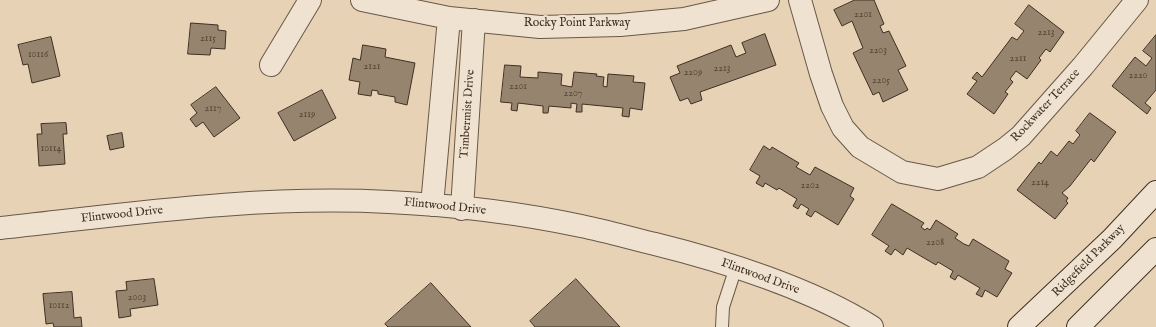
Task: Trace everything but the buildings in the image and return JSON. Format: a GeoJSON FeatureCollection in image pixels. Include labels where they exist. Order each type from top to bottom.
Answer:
{"type":"FeatureCollection","features":[{"type":"Feature","properties":{"kind":"street"},"geometry":{"type":"LineString","coordinates":[[271,65],[310,0]]}},
{"type":"Feature","properties":{"kind":"street","name":"Rocky Point Parkway"},"geometry":{"type":"LineString","coordinates":[[362,0],[449,18],[540,27],[620,26],[684,19],[768,0]]}},
{"type":"Feature","properties":{"kind":"street","name":"Rockwater Terrace"},"geometry":{"type":"LineString","coordinates":[[800,0],[821,74],[832,106],[843,128],[860,147],[895,168],[914,175],[938,179],[978,167],[1021,136],[1083,66],[1137,0]]}},
{"type":"Feature","properties":{"kind":"street"},"geometry":{"type":"LineString","coordinates":[[432,205],[449,18]]}},
{"type":"Feature","properties":{"kind":"street","name":"Timbermist Drive"},"geometry":{"type":"LineString","coordinates":[[462,209],[474,20]]}},
{"type":"Feature","properties":{"kind":"street","name":"Ridgefield Parkway"},"geometry":{"type":"LineString","coordinates":[[1019,327],[1112,239],[1156,192]]}},
{"type":"Feature","properties":{"kind":"street","name":"Flintwood Drive"},"geometry":{"type":"LineString","coordinates":[[0,228],[166,210],[297,201],[387,202],[432,205],[529,217],[580,226],[676,249],[736,267],[806,294],[855,316],[872,327]]}},
{"type":"Feature","properties":{"kind":"street"},"geometry":{"type":"LineString","coordinates":[[1078,327],[1156,249]]}},
{"type":"Feature","properties":{"kind":"lane"},"geometry":{"type":"LineString","coordinates":[[722,327],[723,307],[736,267]]}}]}
